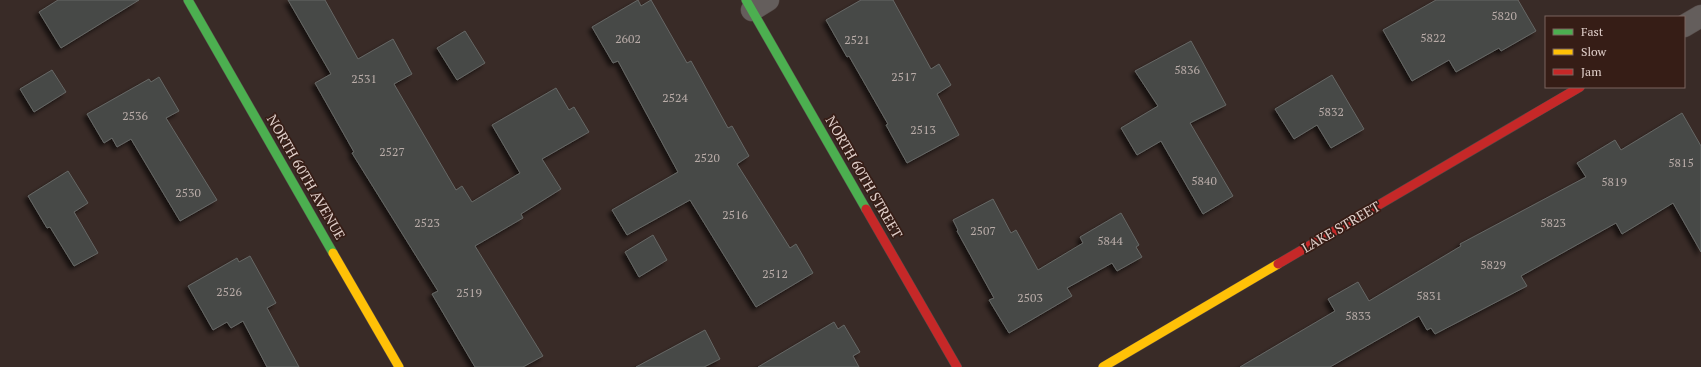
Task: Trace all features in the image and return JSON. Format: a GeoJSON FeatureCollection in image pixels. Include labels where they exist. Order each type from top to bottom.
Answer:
{"type":"FeatureCollection","features":[{"type":"Feature","properties":{"kind":"street","name":"NORTH 60TH AVENUE"},"geometry":{"type":"LineString","coordinates":[[188,0],[399,367]]}},
{"type":"Feature","properties":{"kind":"street","name":"NORTH 60TH STREET"},"geometry":{"type":"LineString","coordinates":[[755,3],[957,367]]}},
{"type":"Feature","properties":{"kind":"street"},"geometry":{"type":"LineString","coordinates":[[1685,25],[1701,16]]}},
{"type":"Feature","properties":{"kind":"street","name":"LAKE STREET"},"geometry":{"type":"LineString","coordinates":[[1103,367],[1578,88]]}},
{"type":"Feature","properties":{"kind":"building"},"geometry":{"type":"Polygon","coordinates":[[[58,0],[139,0],[61,48],[39,12],[58,0]]]}},
{"type":"Feature","properties":{"kind":"building"},"geometry":{"type":"Polygon","coordinates":[[[288,0],[325,0],[358,59],[393,39],[412,74],[394,84],[456,190],[462,186],[472,202],[520,173],[492,125],[556,88],[569,110],[574,107],[589,132],[542,159],[561,189],[521,214],[523,218],[475,246],[543,356],[523,367],[475,367],[432,294],[438,291],[352,153],[354,152],[315,83],[331,74],[288,0]]]}},
{"type":"Feature","properties":{"kind":"building"},"geometry":{"type":"Polygon","coordinates":[[[638,0],[641,6],[651,0],[687,63],[691,61],[728,128],[732,126],[749,156],[737,164],[790,248],[796,244],[813,273],[756,307],[690,200],[627,235],[612,210],[678,172],[618,61],[613,63],[592,27],[638,0]]]}},
{"type":"Feature","properties":{"kind":"building"},"geometry":{"type":"Polygon","coordinates":[[[861,0],[893,0],[931,69],[939,64],[951,85],[937,94],[959,135],[907,163],[886,125],[888,124],[849,56],[847,57],[826,20],[861,0]]]}},
{"type":"Feature","properties":{"kind":"building"},"geometry":{"type":"Polygon","coordinates":[[[1436,0],[1518,0],[1536,31],[1501,51],[1499,48],[1456,72],[1449,60],[1412,81],[1383,30],[1436,0]]]}},
{"type":"Feature","properties":{"kind":"building"},"geometry":{"type":"Polygon","coordinates":[[[465,31],[485,63],[457,80],[437,48],[465,31]]]}},
{"type":"Feature","properties":{"kind":"building"},"geometry":{"type":"Polygon","coordinates":[[[1191,41],[1226,105],[1190,123],[1233,196],[1203,214],[1161,141],[1137,155],[1121,128],[1158,106],[1135,71],[1191,41]]]}},
{"type":"Feature","properties":{"kind":"building"},"geometry":{"type":"Polygon","coordinates":[[[52,70],[66,92],[34,112],[20,89],[52,70]]]}},
{"type":"Feature","properties":{"kind":"building"},"geometry":{"type":"Polygon","coordinates":[[[1332,75],[1364,129],[1331,148],[1317,125],[1294,139],[1275,109],[1332,75]]]}},
{"type":"Feature","properties":{"kind":"building"},"geometry":{"type":"Polygon","coordinates":[[[159,77],[179,111],[166,118],[217,200],[180,221],[131,139],[117,147],[112,138],[104,143],[87,114],[149,79],[151,82],[159,77]]]}},
{"type":"Feature","properties":{"kind":"building"},"geometry":{"type":"Polygon","coordinates":[[[1682,113],[1701,146],[1701,252],[1673,203],[1622,234],[1616,223],[1521,276],[1527,286],[1435,334],[1431,328],[1427,330],[1419,316],[1330,367],[1240,367],[1335,311],[1328,299],[1358,282],[1369,301],[1461,246],[1460,244],[1586,177],[1577,163],[1615,140],[1621,150],[1682,113]]]}},
{"type":"Feature","properties":{"kind":"building"},"geometry":{"type":"Polygon","coordinates":[[[68,171],[88,203],[74,212],[98,253],[74,266],[50,227],[47,228],[28,196],[68,171]]]}},
{"type":"Feature","properties":{"kind":"building"},"geometry":{"type":"Polygon","coordinates":[[[993,199],[1011,233],[1016,230],[1038,270],[1083,243],[1080,237],[1121,213],[1139,245],[1136,247],[1142,257],[1117,271],[1112,263],[1067,288],[1072,296],[1009,333],[989,300],[994,298],[957,231],[958,230],[953,220],[993,199]]]}},
{"type":"Feature","properties":{"kind":"building"},"geometry":{"type":"Polygon","coordinates":[[[653,235],[667,260],[639,277],[625,252],[653,235]]]}},
{"type":"Feature","properties":{"kind":"building"},"geometry":{"type":"Polygon","coordinates":[[[250,256],[276,303],[267,308],[299,367],[267,367],[243,321],[231,328],[227,322],[213,330],[188,286],[237,258],[239,262],[250,256]]]}},
{"type":"Feature","properties":{"kind":"building"},"geometry":{"type":"Polygon","coordinates":[[[834,322],[838,329],[844,325],[860,352],[853,356],[859,367],[758,367],[834,322]]]}},
{"type":"Feature","properties":{"kind":"building"},"geometry":{"type":"Polygon","coordinates":[[[705,330],[720,359],[704,367],[636,367],[705,330]]]}},
{"type":"Feature","properties":{"kind":"traffic: fast"},"geometry":{"type":"LineString","coordinates":[[188,0],[333,253]]}},
{"type":"Feature","properties":{"kind":"traffic: fast"},"geometry":{"type":"LineString","coordinates":[[746,0],[866,209]]}},
{"type":"Feature","properties":{"kind":"traffic: slow"},"geometry":{"type":"LineString","coordinates":[[333,253],[399,367]]}},
{"type":"Feature","properties":{"kind":"traffic: slow"},"geometry":{"type":"LineString","coordinates":[[1103,367],[1278,264]]}},
{"type":"Feature","properties":{"kind":"traffic: jam"},"geometry":{"type":"LineString","coordinates":[[1278,264],[1578,88]]}},
{"type":"Feature","properties":{"kind":"traffic: jam"},"geometry":{"type":"LineString","coordinates":[[866,209],[957,367]]}}]}
